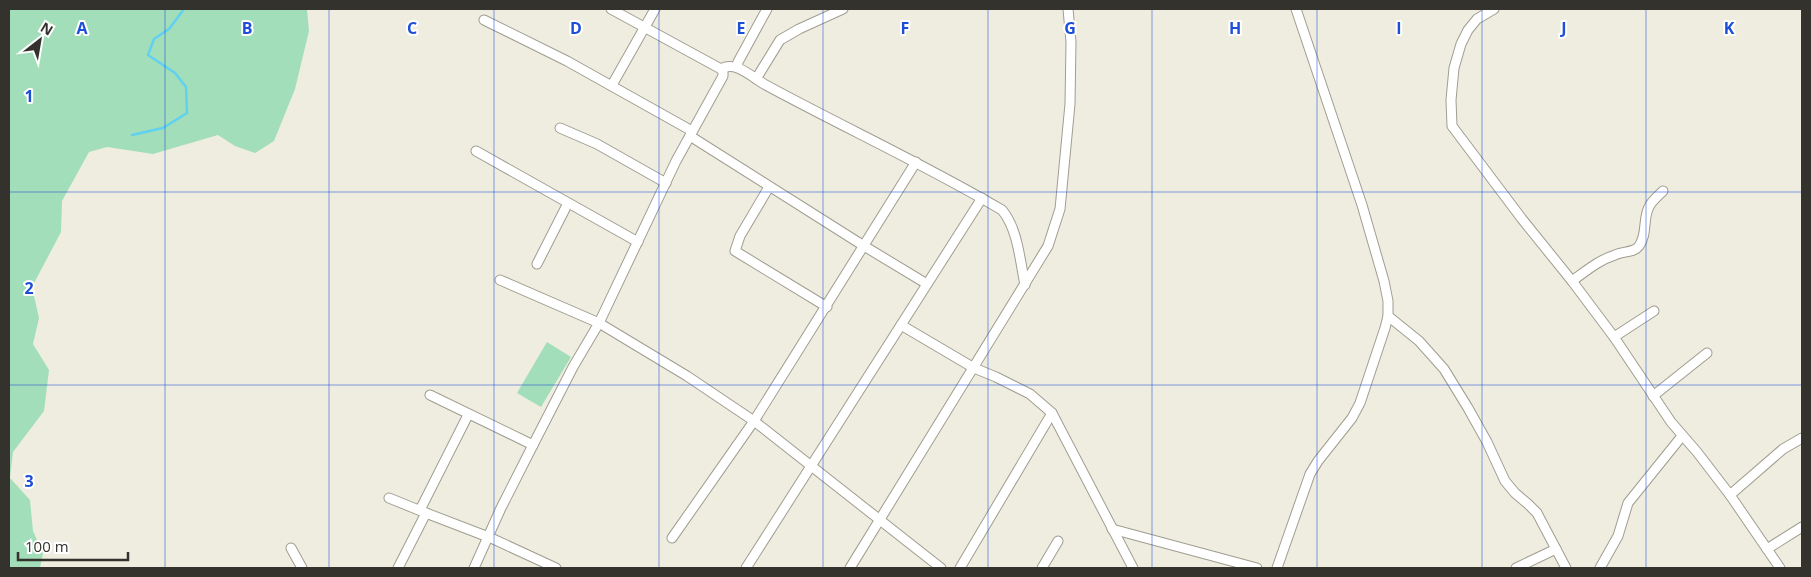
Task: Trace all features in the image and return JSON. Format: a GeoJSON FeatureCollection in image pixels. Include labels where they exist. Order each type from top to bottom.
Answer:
{"type":"FeatureCollection","features":[{"type":"Feature","properties":{"kind":"street"},"geometry":{"type":"LineString","coordinates":[[474,568],[532,445],[573,367],[599,323],[691,133],[723,76],[721,69],[611,9]]}},
{"type":"Feature","properties":{"kind":"street"},"geometry":{"type":"LineString","coordinates":[[612,85],[655,9]]}},
{"type":"Feature","properties":{"kind":"street"},"geometry":{"type":"LineString","coordinates":[[737,67],[767,9]]}},
{"type":"Feature","properties":{"kind":"street"},"geometry":{"type":"LineString","coordinates":[[756,80],[780,40],[843,9]]}},
{"type":"Feature","properties":{"kind":"street"},"geometry":{"type":"LineString","coordinates":[[850,568],[1048,246],[1060,209],[1071,93],[1071,42],[1068,9]]}},
{"type":"Feature","properties":{"kind":"street"},"geometry":{"type":"LineString","coordinates":[[1277,568],[1310,474],[1352,418],[1360,402],[1381,343],[1388,316],[1388,300],[1384,282],[1362,205],[1296,9]]}},
{"type":"Feature","properties":{"kind":"street"},"geometry":{"type":"LineString","coordinates":[[1494,10],[1477,19],[1468,30],[1462,44],[1453,76],[1451,100],[1452,126],[1614,337],[1653,396],[1682,436],[1697,452],[1730,495],[1780,568]]}},
{"type":"Feature","properties":{"kind":"street"},"geometry":{"type":"LineString","coordinates":[[484,20],[612,85],[691,133],[769,187],[927,284]]}},
{"type":"Feature","properties":{"kind":"street"},"geometry":{"type":"LineString","coordinates":[[721,69],[727,66],[737,67],[756,80],[916,162],[1002,210],[1010,220],[1016,239],[1025,285]]}},
{"type":"Feature","properties":{"kind":"street"},"geometry":{"type":"LineString","coordinates":[[560,128],[597,144],[666,183]]}},
{"type":"Feature","properties":{"kind":"street"},"geometry":{"type":"LineString","coordinates":[[476,151],[638,242]]}},
{"type":"Feature","properties":{"kind":"street"},"geometry":{"type":"LineString","coordinates":[[672,538],[754,421],[916,162]]}},
{"type":"Feature","properties":{"kind":"street"},"geometry":{"type":"LineString","coordinates":[[769,187],[740,236],[735,250],[826,306]]}},
{"type":"Feature","properties":{"kind":"street"},"geometry":{"type":"LineString","coordinates":[[1572,281],[1602,260],[1619,253],[1634,251],[1638,248],[1642,242],[1646,214],[1650,205],[1663,191]]}},
{"type":"Feature","properties":{"kind":"street"},"geometry":{"type":"LineString","coordinates":[[746,568],[982,198]]}},
{"type":"Feature","properties":{"kind":"street"},"geometry":{"type":"LineString","coordinates":[[537,264],[568,203]]}},
{"type":"Feature","properties":{"kind":"street"},"geometry":{"type":"LineString","coordinates":[[500,280],[599,323],[687,376],[754,421],[880,518],[941,568]]}},
{"type":"Feature","properties":{"kind":"street"},"geometry":{"type":"LineString","coordinates":[[1614,337],[1654,310]]}},
{"type":"Feature","properties":{"kind":"street"},"geometry":{"type":"LineString","coordinates":[[1388,316],[1418,341],[1444,369],[1491,449],[1505,481],[1537,513],[1566,568]]}},
{"type":"Feature","properties":{"kind":"street"},"geometry":{"type":"LineString","coordinates":[[901,325],[974,368],[1030,394],[1052,413],[1133,568]]}},
{"type":"Feature","properties":{"kind":"street"},"geometry":{"type":"LineString","coordinates":[[1653,396],[1707,353]]}},
{"type":"Feature","properties":{"kind":"street"},"geometry":{"type":"LineString","coordinates":[[430,396],[532,445]]}},
{"type":"Feature","properties":{"kind":"street"},"geometry":{"type":"LineString","coordinates":[[960,568],[1052,413]]}},
{"type":"Feature","properties":{"kind":"street"},"geometry":{"type":"LineString","coordinates":[[398,568],[468,415]]}},
{"type":"Feature","properties":{"kind":"street"},"geometry":{"type":"LineString","coordinates":[[1600,568],[1618,536],[1628,502],[1682,436]]}},
{"type":"Feature","properties":{"kind":"street"},"geometry":{"type":"LineString","coordinates":[[1730,495],[1783,449],[1802,438]]}},
{"type":"Feature","properties":{"kind":"street"},"geometry":{"type":"LineString","coordinates":[[389,498],[488,537],[556,568]]}},
{"type":"Feature","properties":{"kind":"street"},"geometry":{"type":"LineString","coordinates":[[1767,549],[1802,527]]}},
{"type":"Feature","properties":{"kind":"street"},"geometry":{"type":"LineString","coordinates":[[1112,529],[1257,568]]}},
{"type":"Feature","properties":{"kind":"street"},"geometry":{"type":"LineString","coordinates":[[1042,568],[1058,541]]}},
{"type":"Feature","properties":{"kind":"street"},"geometry":{"type":"LineString","coordinates":[[291,548],[302,568]]}},
{"type":"Feature","properties":{"kind":"street"},"geometry":{"type":"LineString","coordinates":[[1516,568],[1556,549]]}},
{"type":"Feature","properties":{"kind":"green space"},"geometry":{"type":"Polygon","coordinates":[[[9,9],[307,9],[309,31],[295,89],[274,141],[255,153],[235,146],[218,135],[153,154],[107,147],[89,152],[62,201],[61,232],[32,287],[39,318],[33,344],[49,370],[44,411],[13,452],[10,478],[30,500],[33,531],[43,553],[40,568],[9,568],[9,9]]]}},
{"type":"Feature","properties":{"kind":"green space"},"geometry":{"type":"Polygon","coordinates":[[[547,342],[571,357],[541,407],[517,393],[547,342]]]}},
{"type":"Feature","properties":{"kind":"waterway"},"geometry":{"type":"LineString","coordinates":[[132,135],[163,128],[187,113],[186,87],[175,73],[148,55],[154,39],[169,29],[184,9]]}}]}
